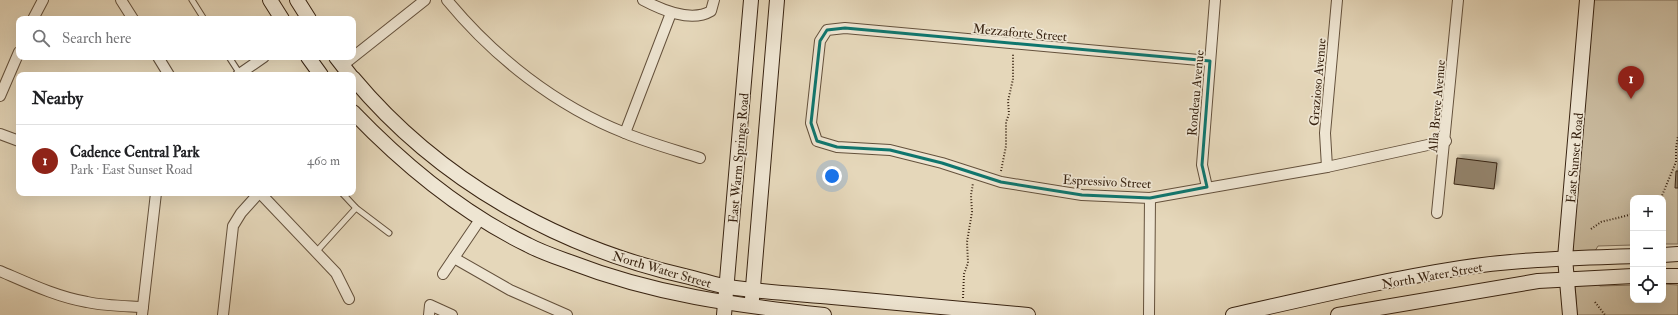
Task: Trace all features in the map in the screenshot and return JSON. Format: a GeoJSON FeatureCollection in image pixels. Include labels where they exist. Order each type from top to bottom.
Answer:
{"type":"FeatureCollection","features":[{"type":"Feature","properties":{"kind":"main road"},"geometry":{"type":"LineString","coordinates":[[270,0],[280,16]]}},
{"type":"Feature","properties":{"kind":"main road"},"geometry":{"type":"LineString","coordinates":[[297,0],[307,16]]}},
{"type":"Feature","properties":{"kind":"main road","name":"East Warm Springs Road"},"geometry":{"type":"LineString","coordinates":[[725,309],[751,0]]}},
{"type":"Feature","properties":{"kind":"main road","name":"East Warm Springs Road"},"geometry":{"type":"LineString","coordinates":[[751,311],[776,0]]}},
{"type":"Feature","properties":{"kind":"main road","name":"East Sunset Road"},"geometry":{"type":"LineString","coordinates":[[1570,315],[1565,258],[1587,0]]}},
{"type":"Feature","properties":{"kind":"main road"},"geometry":{"type":"LineString","coordinates":[[310,60],[319,72]]}},
{"type":"Feature","properties":{"kind":"main road","name":"North Water Street"},"geometry":{"type":"LineString","coordinates":[[356,81],[387,116],[419,145],[476,188],[508,208],[590,248],[652,268],[727,287],[1028,315]]}},
{"type":"Feature","properties":{"kind":"main road","name":"North Water Street"},"geometry":{"type":"LineString","coordinates":[[356,115],[409,166],[443,193],[528,246],[603,275],[725,309],[824,315]]}},
{"type":"Feature","properties":{"kind":"main road"},"geometry":{"type":"LineString","coordinates":[[1666,255],[1678,254]]}},
{"type":"Feature","properties":{"kind":"main road","name":"North Water Street"},"geometry":{"type":"LineString","coordinates":[[1233,315],[1314,296],[1455,269],[1541,259],[1630,256]]}},
{"type":"Feature","properties":{"kind":"main road","name":"North Water Street"},"geometry":{"type":"LineString","coordinates":[[1338,315],[1538,281],[1630,276]]}},
{"type":"Feature","properties":{"kind":"main road"},"geometry":{"type":"LineString","coordinates":[[1666,276],[1678,276]]}},
{"type":"Feature","properties":{"kind":"street"},"geometry":{"type":"LineString","coordinates":[[35,16],[43,0]]}},
{"type":"Feature","properties":{"kind":"street"},"geometry":{"type":"LineString","coordinates":[[121,0],[131,16]]}},
{"type":"Feature","properties":{"kind":"street"},"geometry":{"type":"LineString","coordinates":[[356,56],[425,0]]}},
{"type":"Feature","properties":{"kind":"street"},"geometry":{"type":"LineString","coordinates":[[447,0],[482,40],[534,83],[583,114],[625,133],[700,158]]}},
{"type":"Feature","properties":{"kind":"street"},"geometry":{"type":"LineString","coordinates":[[643,0],[671,13],[698,15],[711,11],[714,0]]}},
{"type":"Feature","properties":{"kind":"street","name":"Rondeau Avenue"},"geometry":{"type":"LineString","coordinates":[[1207,187],[1202,165],[1215,0]]}},
{"type":"Feature","properties":{"kind":"street","name":"Grazioso Avenue"},"geometry":{"type":"LineString","coordinates":[[1328,167],[1325,133],[1337,0]]}},
{"type":"Feature","properties":{"kind":"street","name":"Alla Breve Avenue"},"geometry":{"type":"LineString","coordinates":[[1437,213],[1446,141],[1458,0]]}},
{"type":"Feature","properties":{"kind":"street"},"geometry":{"type":"LineString","coordinates":[[625,133],[671,13]]}},
{"type":"Feature","properties":{"kind":"street","name":"Mezzaforte Street"},"geometry":{"type":"LineString","coordinates":[[817,141],[811,123],[820,41],[827,30],[845,28],[1210,61]]}},
{"type":"Feature","properties":{"kind":"street"},"geometry":{"type":"LineString","coordinates":[[0,96],[16,59]]}},
{"type":"Feature","properties":{"kind":"street"},"geometry":{"type":"LineString","coordinates":[[160,60],[167,72]]}},
{"type":"Feature","properties":{"kind":"street"},"geometry":{"type":"LineString","coordinates":[[243,72],[260,60]]}},
{"type":"Feature","properties":{"kind":"street"},"geometry":{"type":"LineString","coordinates":[[0,134],[16,141]]}},
{"type":"Feature","properties":{"kind":"street","name":"Espressivo Street"},"geometry":{"type":"LineString","coordinates":[[817,141],[837,147],[890,150],[942,163],[1001,182],[1082,195],[1150,198],[1328,167],[1446,141]]}},
{"type":"Feature","properties":{"kind":"street"},"geometry":{"type":"LineString","coordinates":[[0,271],[76,300],[142,311],[156,196]]}},
{"type":"Feature","properties":{"kind":"street"},"geometry":{"type":"LineString","coordinates":[[223,315],[233,226],[241,213],[256,196]]}},
{"type":"Feature","properties":{"kind":"street"},"geometry":{"type":"LineString","coordinates":[[262,196],[336,273],[349,299]]}},
{"type":"Feature","properties":{"kind":"street"},"geometry":{"type":"LineString","coordinates":[[1149,315],[1150,198]]}},
{"type":"Feature","properties":{"kind":"street"},"geometry":{"type":"LineString","coordinates":[[443,274],[481,218]]}},
{"type":"Feature","properties":{"kind":"street"},"geometry":{"type":"LineString","coordinates":[[454,258],[510,290],[567,315]]}},
{"type":"Feature","properties":{"kind":"street"},"geometry":{"type":"LineString","coordinates":[[429,310],[452,315]]}},
{"type":"Feature","properties":{"kind":"lane"},"geometry":{"type":"LineString","coordinates":[[192,0],[202,16]]}},
{"type":"Feature","properties":{"kind":"lane"},"geometry":{"type":"LineString","coordinates":[[231,60],[237,72]]}},
{"type":"Feature","properties":{"kind":"lane"},"geometry":{"type":"LineString","coordinates":[[345,196],[356,208],[389,233]]}},
{"type":"Feature","properties":{"kind":"lane"},"geometry":{"type":"LineString","coordinates":[[316,252],[356,208]]}},
{"type":"Feature","properties":{"kind":"path"},"geometry":{"type":"LineString","coordinates":[[1001,182],[1000,170],[1006,146],[1006,122],[1009,114],[1008,102],[1012,79],[1014,44]]}},
{"type":"Feature","properties":{"kind":"path"},"geometry":{"type":"LineString","coordinates":[[1662,195],[1676,162],[1678,136]]}},
{"type":"Feature","properties":{"kind":"path"},"geometry":{"type":"LineString","coordinates":[[963,309],[964,274],[968,263],[967,242],[972,212],[971,194],[974,174]]}},
{"type":"Feature","properties":{"kind":"path"},"geometry":{"type":"LineString","coordinates":[[1591,229],[1601,222],[1630,215]]}},
{"type":"Feature","properties":{"kind":"path"},"geometry":{"type":"LineString","coordinates":[[1595,302],[1605,315]]}},
{"type":"Feature","properties":{"kind":"highlighted area"},"geometry":{"type":"Polygon","coordinates":[[[845,28],[1210,61],[1202,165],[1207,187],[1150,198],[1082,195],[1001,182],[942,163],[890,150],[837,147],[817,141],[811,123],[820,41],[827,30],[845,28]]]}},
{"type":"Feature","properties":{"kind":"shaded area"},"geometry":{"type":"Polygon","coordinates":[[[1594,0],[1678,0],[1678,244],[1666,244],[1666,195],[1630,195],[1630,245],[1598,246],[1595,251],[1573,252],[1573,213],[1594,0]]]}},
{"type":"Feature","properties":{"kind":"shaded area"},"geometry":{"type":"Polygon","coordinates":[[[1594,282],[1600,286],[1630,285],[1630,303],[1666,303],[1666,284],[1678,285],[1678,315],[1577,315],[1575,284],[1594,282]]]}},
{"type":"Feature","properties":{"kind":"building"},"geometry":{"type":"Polygon","coordinates":[[[1457,158],[1497,163],[1494,189],[1454,184],[1457,158]]]}},
{"type":"Feature","properties":{"kind":"building"},"geometry":{"type":"Polygon","coordinates":[[[1676,171],[1678,171],[1678,188],[1675,188],[1676,171]]]}},
{"type":"Feature","properties":{"kind":"place","name":"Cadence Central Park"},"geometry":{"type":"Point","coordinates":[1631,99]}}]}
